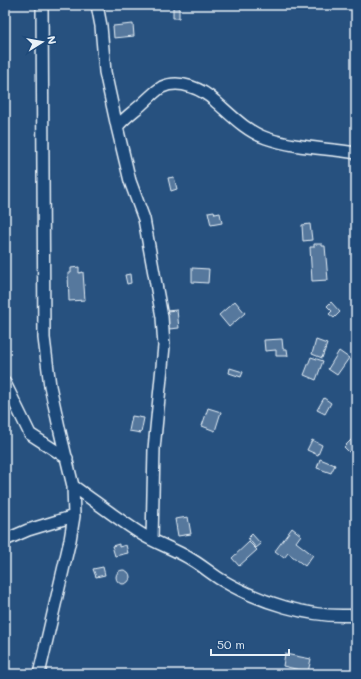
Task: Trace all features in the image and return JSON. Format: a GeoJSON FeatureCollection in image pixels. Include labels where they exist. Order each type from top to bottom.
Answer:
{"type":"FeatureCollection","features":[{"type":"Feature","properties":{"kind":"street"},"geometry":{"type":"LineString","coordinates":[[39,674],[70,540],[74,516],[73,486],[50,386],[44,338],[42,5]]}},
{"type":"Feature","properties":{"kind":"street"},"geometry":{"type":"LineString","coordinates":[[97,5],[101,26],[105,72],[130,181],[144,219],[162,317],[164,346],[154,449],[152,540]]}},
{"type":"Feature","properties":{"kind":"street"},"geometry":{"type":"LineString","coordinates":[[117,127],[126,116],[161,87],[171,84],[188,86],[201,91],[239,123],[266,138],[290,145],[356,153]]}},
{"type":"Feature","properties":{"kind":"street"},"geometry":{"type":"LineString","coordinates":[[5,383],[30,434],[67,458]]}},
{"type":"Feature","properties":{"kind":"street"},"geometry":{"type":"LineString","coordinates":[[73,486],[152,540],[190,558],[220,579],[250,594],[275,604],[309,613],[347,616],[356,615]]}},
{"type":"Feature","properties":{"kind":"street"},"geometry":{"type":"LineString","coordinates":[[5,540],[28,530],[74,516]]}},
{"type":"Feature","properties":{"kind":"building"},"geometry":{"type":"Polygon","coordinates":[[[173,5],[179,6],[179,18],[173,18],[173,5]]]}},
{"type":"Feature","properties":{"kind":"building"},"geometry":{"type":"Polygon","coordinates":[[[133,24],[134,36],[114,38],[113,26],[133,24]]]}},
{"type":"Feature","properties":{"kind":"building"},"geometry":{"type":"Polygon","coordinates":[[[174,177],[177,189],[171,191],[168,178],[174,177]]]}},
{"type":"Feature","properties":{"kind":"building"},"geometry":{"type":"Polygon","coordinates":[[[214,211],[215,214],[220,213],[222,223],[211,225],[208,212],[214,211]]]}},
{"type":"Feature","properties":{"kind":"building"},"geometry":{"type":"Polygon","coordinates":[[[310,224],[312,240],[303,241],[302,225],[310,224]]]}},
{"type":"Feature","properties":{"kind":"building"},"geometry":{"type":"Polygon","coordinates":[[[314,244],[322,244],[322,246],[325,246],[328,280],[312,281],[310,247],[314,247],[314,244]]]}},
{"type":"Feature","properties":{"kind":"building"},"geometry":{"type":"Polygon","coordinates":[[[79,267],[79,273],[83,272],[85,300],[69,301],[68,273],[71,273],[71,268],[79,267]]]}},
{"type":"Feature","properties":{"kind":"building"},"geometry":{"type":"Polygon","coordinates":[[[192,268],[209,269],[208,283],[192,282],[192,268]]]}},
{"type":"Feature","properties":{"kind":"building"},"geometry":{"type":"Polygon","coordinates":[[[130,274],[131,283],[127,284],[125,275],[130,274]]]}},
{"type":"Feature","properties":{"kind":"building"},"geometry":{"type":"Polygon","coordinates":[[[235,301],[245,313],[229,327],[219,315],[235,301]]]}},
{"type":"Feature","properties":{"kind":"building"},"geometry":{"type":"Polygon","coordinates":[[[331,302],[340,312],[334,318],[329,314],[332,311],[327,306],[331,302]]]}},
{"type":"Feature","properties":{"kind":"building"},"geometry":{"type":"Polygon","coordinates":[[[177,310],[179,328],[169,329],[166,311],[177,310]]]}},
{"type":"Feature","properties":{"kind":"building"},"geometry":{"type":"Polygon","coordinates":[[[282,339],[283,349],[287,349],[288,356],[276,356],[276,350],[265,351],[264,340],[282,339]]]}},
{"type":"Feature","properties":{"kind":"building"},"geometry":{"type":"Polygon","coordinates":[[[316,340],[327,344],[322,358],[312,354],[316,340]]]}},
{"type":"Feature","properties":{"kind":"building"},"geometry":{"type":"Polygon","coordinates":[[[339,351],[349,358],[337,375],[328,369],[339,351]]]}},
{"type":"Feature","properties":{"kind":"building"},"geometry":{"type":"Polygon","coordinates":[[[311,357],[323,361],[316,380],[304,375],[311,357]]]}},
{"type":"Feature","properties":{"kind":"building"},"geometry":{"type":"Polygon","coordinates":[[[230,368],[243,372],[241,377],[229,373],[230,368]]]}},
{"type":"Feature","properties":{"kind":"building"},"geometry":{"type":"Polygon","coordinates":[[[324,398],[331,403],[325,414],[317,410],[324,398]]]}},
{"type":"Feature","properties":{"kind":"building"},"geometry":{"type":"Polygon","coordinates":[[[208,408],[221,412],[215,431],[202,426],[208,408]]]}},
{"type":"Feature","properties":{"kind":"building"},"geometry":{"type":"Polygon","coordinates":[[[132,416],[144,418],[141,433],[129,431],[132,416]]]}},
{"type":"Feature","properties":{"kind":"building"},"geometry":{"type":"Polygon","coordinates":[[[356,435],[356,449],[351,454],[344,447],[356,435]]]}},
{"type":"Feature","properties":{"kind":"building"},"geometry":{"type":"Polygon","coordinates":[[[312,440],[322,445],[318,455],[307,450],[312,440]]]}},
{"type":"Feature","properties":{"kind":"building"},"geometry":{"type":"Polygon","coordinates":[[[320,459],[335,465],[331,473],[317,468],[320,459]]]}},
{"type":"Feature","properties":{"kind":"building"},"geometry":{"type":"Polygon","coordinates":[[[188,517],[191,534],[178,536],[175,519],[188,517]]]}},
{"type":"Feature","properties":{"kind":"building"},"geometry":{"type":"Polygon","coordinates":[[[292,528],[301,535],[296,542],[313,555],[305,566],[288,553],[284,558],[275,551],[292,528]]]}},
{"type":"Feature","properties":{"kind":"building"},"geometry":{"type":"Polygon","coordinates":[[[252,534],[261,544],[256,548],[248,538],[252,534]]]}},
{"type":"Feature","properties":{"kind":"building"},"geometry":{"type":"Polygon","coordinates":[[[249,542],[257,550],[239,566],[232,558],[249,542]]]}},
{"type":"Feature","properties":{"kind":"building"},"geometry":{"type":"Polygon","coordinates":[[[119,544],[119,547],[126,545],[128,553],[115,556],[112,546],[119,544]]]}},
{"type":"Feature","properties":{"kind":"building"},"geometry":{"type":"Polygon","coordinates":[[[103,567],[105,575],[96,577],[93,569],[103,567]]]}},
{"type":"Feature","properties":{"kind":"building"},"geometry":{"type":"Polygon","coordinates":[[[123,570],[128,572],[130,577],[128,582],[123,584],[118,582],[116,577],[118,572],[123,570]]]}},
{"type":"Feature","properties":{"kind":"building"},"geometry":{"type":"Polygon","coordinates":[[[285,654],[311,659],[308,672],[283,666],[285,654]]]}}]}
